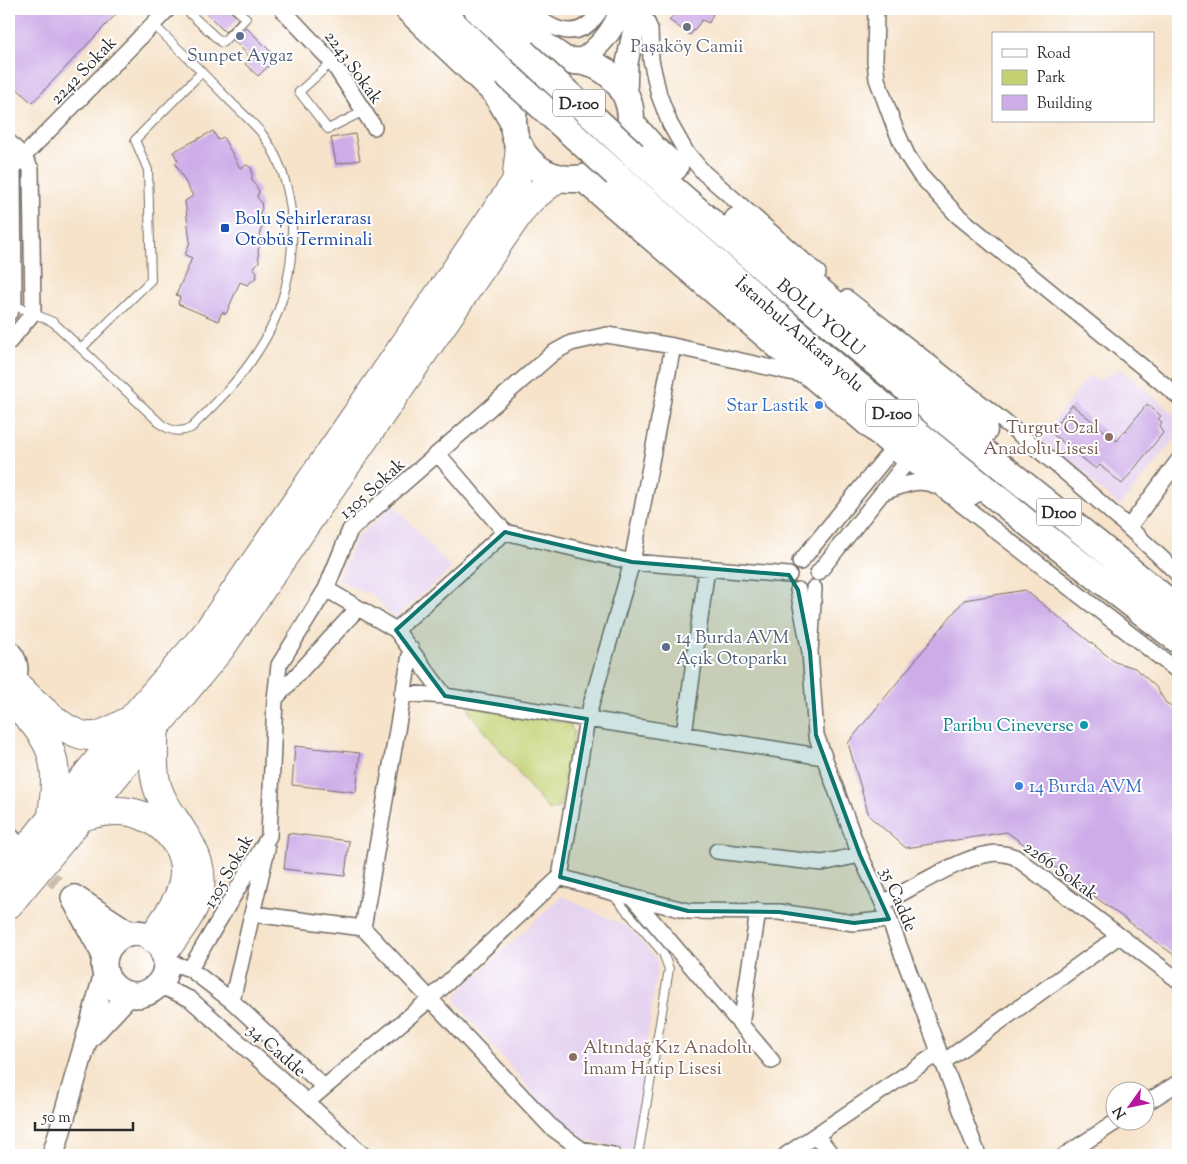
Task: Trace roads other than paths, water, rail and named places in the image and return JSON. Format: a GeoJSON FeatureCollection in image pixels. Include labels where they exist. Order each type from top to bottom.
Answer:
{"type":"FeatureCollection","features":[{"type":"Feature","properties":{"kind":"highway"},"geometry":{"type":"LineString","coordinates":[[9,904],[80,817],[142,723],[205,635],[516,182],[520,148],[513,122],[496,93],[408,9]]}},
{"type":"Feature","properties":{"kind":"highway","name":"İstanbul-Ankara yolu"},"geometry":{"type":"LineString","coordinates":[[438,9],[616,174],[838,369],[1029,524],[1178,640]]}},
{"type":"Feature","properties":{"kind":"highway","name":"BOLU YOLU"},"geometry":{"type":"LineString","coordinates":[[477,9],[634,155],[769,273],[939,416],[1178,609]]}},
{"type":"Feature","properties":{"kind":"highway"},"geometry":{"type":"LineString","coordinates":[[9,871],[52,815],[142,723],[220,648],[522,209],[532,198],[570,178],[598,173],[611,165],[622,153],[631,123],[626,96],[607,73],[594,65],[573,61],[546,46],[506,9]]}},
{"type":"Feature","properties":{"kind":"highway"},"geometry":{"type":"LineString","coordinates":[[513,122],[514,107],[527,81],[552,64],[573,61]]}},
{"type":"Feature","properties":{"kind":"highway"},"geometry":{"type":"LineString","coordinates":[[631,123],[653,148],[748,231],[1015,456],[1121,562]]}},
{"type":"Feature","properties":{"kind":"highway"},"geometry":{"type":"LineString","coordinates":[[520,148],[538,169],[570,178],[903,452],[1029,524]]}},
{"type":"Feature","properties":{"kind":"highway"},"geometry":{"type":"LineString","coordinates":[[10,689],[78,736],[96,736],[142,723]]}},
{"type":"Feature","properties":{"kind":"highway"},"geometry":{"type":"LineString","coordinates":[[10,689],[40,732],[56,765],[52,815]]}},
{"type":"Feature","properties":{"kind":"highway"},"geometry":{"type":"LineString","coordinates":[[142,723],[156,783],[165,804],[195,854],[201,885],[191,914],[153,946]]}},
{"type":"Feature","properties":{"kind":"highway"},"geometry":{"type":"LineString","coordinates":[[80,817],[99,812],[129,812],[153,821],[172,837],[183,859],[183,882],[153,946]]}},
{"type":"Feature","properties":{"kind":"main road"},"geometry":{"type":"LineString","coordinates":[[573,61],[602,43],[617,20],[620,9]]}},
{"type":"Feature","properties":{"kind":"main road"},"geometry":{"type":"LineString","coordinates":[[626,96],[627,63],[639,9]]}},
{"type":"Feature","properties":{"kind":"main road"},"geometry":{"type":"LineString","coordinates":[[9,654],[15,666],[10,689]]}},
{"type":"Feature","properties":{"kind":"main road"},"geometry":{"type":"LineString","coordinates":[[66,891],[153,946],[166,969],[158,985],[145,994],[129,995],[114,988],[105,964],[66,891]]}},
{"type":"Feature","properties":{"kind":"main road"},"geometry":{"type":"LineString","coordinates":[[53,1155],[86,1042],[105,964],[114,941],[153,946]]}},
{"type":"Feature","properties":{"kind":"main road"},"geometry":{"type":"LineString","coordinates":[[86,1042],[129,995]]}},
{"type":"Feature","properties":{"kind":"street","name":"2242 Sokak"},"geometry":{"type":"LineString","coordinates":[[12,309],[13,167],[168,9]]}},
{"type":"Feature","properties":{"kind":"street","name":"2243 Sokak"},"geometry":{"type":"LineString","coordinates":[[282,9],[332,62],[374,127]]}},
{"type":"Feature","properties":{"kind":"street"},"geometry":{"type":"LineString","coordinates":[[528,9],[544,24],[562,31],[574,31],[585,26],[601,9]]}},
{"type":"Feature","properties":{"kind":"street"},"geometry":{"type":"LineString","coordinates":[[639,9],[650,29],[651,60],[664,109],[678,139],[696,164],[843,295],[1006,422],[1129,526],[1178,574]]}},
{"type":"Feature","properties":{"kind":"street"},"geometry":{"type":"LineString","coordinates":[[876,9],[875,62],[877,79],[907,155],[920,175],[957,215],[1178,396]]}},
{"type":"Feature","properties":{"kind":"street"},"geometry":{"type":"LineString","coordinates":[[9,142],[24,157],[31,169],[33,313],[9,342]]}},
{"type":"Feature","properties":{"kind":"street","name":"1305 Sokak"},"geometry":{"type":"LineString","coordinates":[[190,969],[270,836],[274,699],[279,665],[326,588],[350,530],[553,353],[571,343],[607,336],[673,346],[815,378]]}},
{"type":"Feature","properties":{"kind":"street"},"geometry":{"type":"LineString","coordinates":[[308,1102],[430,999],[560,877],[587,719],[632,562],[673,346]]}},
{"type":"Feature","properties":{"kind":"street"},"geometry":{"type":"LineString","coordinates":[[903,452],[884,492],[816,581],[806,592],[798,590],[791,584],[789,575],[792,567],[800,562],[903,452]]}},
{"type":"Feature","properties":{"kind":"street"},"geometry":{"type":"LineString","coordinates":[[438,454],[505,532],[632,562],[789,575]]}},
{"type":"Feature","properties":{"kind":"street"},"geometry":{"type":"LineString","coordinates":[[1129,526],[1178,461]]}},
{"type":"Feature","properties":{"kind":"street"},"geometry":{"type":"LineString","coordinates":[[884,492],[915,482],[927,481],[939,486],[1178,671]]}},
{"type":"Feature","properties":{"kind":"street"},"geometry":{"type":"LineString","coordinates":[[396,630],[505,532]]}},
{"type":"Feature","properties":{"kind":"street"},"geometry":{"type":"LineString","coordinates":[[800,562],[810,563],[816,581],[810,652]]}},
{"type":"Feature","properties":{"kind":"street"},"geometry":{"type":"LineString","coordinates":[[684,734],[706,568]]}},
{"type":"Feature","properties":{"kind":"street"},"geometry":{"type":"LineString","coordinates":[[326,588],[396,630],[445,696]]}},
{"type":"Feature","properties":{"kind":"street"},"geometry":{"type":"LineString","coordinates":[[798,590],[810,652]]}},
{"type":"Feature","properties":{"kind":"street"},"geometry":{"type":"LineString","coordinates":[[274,699],[358,608]]}},
{"type":"Feature","properties":{"kind":"street"},"geometry":{"type":"LineString","coordinates":[[363,928],[411,649]]}},
{"type":"Feature","properties":{"kind":"street","name":"35 Cadde"},"geometry":{"type":"LineString","coordinates":[[810,652],[816,735],[860,855],[883,903],[978,1155]]}},
{"type":"Feature","properties":{"kind":"street"},"geometry":{"type":"LineString","coordinates":[[402,693],[445,696],[824,757]]}},
{"type":"Feature","properties":{"kind":"street"},"geometry":{"type":"LineString","coordinates":[[232,1001],[270,836]]}},
{"type":"Feature","properties":{"kind":"street"},"geometry":{"type":"LineString","coordinates":[[717,851],[822,863],[860,855]]}},
{"type":"Feature","properties":{"kind":"street","name":"2266 Sokak"},"geometry":{"type":"LineString","coordinates":[[883,903],[968,860],[991,854],[1004,854],[1015,857],[1178,980]]}},
{"type":"Feature","properties":{"kind":"street"},"geometry":{"type":"LineString","coordinates":[[560,877],[633,898],[688,911],[780,912],[854,924],[889,919]]}},
{"type":"Feature","properties":{"kind":"street"},"geometry":{"type":"LineString","coordinates":[[633,898],[772,1061]]}},
{"type":"Feature","properties":{"kind":"street"},"geometry":{"type":"LineString","coordinates":[[741,1025],[758,912]]}},
{"type":"Feature","properties":{"kind":"street"},"geometry":{"type":"LineString","coordinates":[[253,914],[363,928],[552,1128],[580,1152],[613,1155]]}},
{"type":"Feature","properties":{"kind":"street"},"geometry":{"type":"LineString","coordinates":[[786,1155],[940,1058],[1119,936]]}},
{"type":"Feature","properties":{"kind":"street"},"geometry":{"type":"LineString","coordinates":[[153,946],[190,969],[232,1001],[324,1087]]}},
{"type":"Feature","properties":{"kind":"street","name":"34 Cadde"},"geometry":{"type":"LineString","coordinates":[[158,985],[190,999],[308,1102],[363,1155]]}},
{"type":"Feature","properties":{"kind":"street"},"geometry":{"type":"LineString","coordinates":[[1154,1098],[1178,1083]]}},
{"type":"Feature","properties":{"kind":"street"},"geometry":{"type":"LineString","coordinates":[[1065,1155],[1104,1130]]}},
{"type":"Feature","properties":{"kind":"street"},"geometry":{"type":"LineString","coordinates":[[816,1135],[832,1155]]}},
{"type":"Feature","properties":{"kind":"lane"},"geometry":{"type":"LineString","coordinates":[[185,9],[222,43],[246,18],[236,9]]}},
{"type":"Feature","properties":{"kind":"lane"},"geometry":{"type":"LineString","coordinates":[[12,309],[33,313],[54,322],[162,425],[172,431],[183,431],[191,428],[232,386],[259,351],[276,319],[286,288],[292,212],[286,185],[276,156],[262,134],[153,24]]}},
{"type":"Feature","properties":{"kind":"lane"},"geometry":{"type":"LineString","coordinates":[[332,62],[299,92],[328,129],[364,111]]}},
{"type":"Feature","properties":{"kind":"lane"},"geometry":{"type":"LineString","coordinates":[[82,348],[151,280],[148,170],[135,140],[202,72]]}},
{"type":"Feature","properties":{"kind":"lane"},"geometry":{"type":"LineString","coordinates":[[611,892],[663,953],[670,969],[638,1155]]}},
{"type":"Feature","properties":{"kind":"tunnel"},"geometry":{"type":"LineString","coordinates":[[34,863],[57,883]]}},
{"type":"Feature","properties":{"kind":"place","name":"Paşaköy Camii"},"geometry":{"type":"Point","coordinates":[687,27]}},
{"type":"Feature","properties":{"kind":"place","name":"Sunpet Aygaz"},"geometry":{"type":"Point","coordinates":[240,36]}},
{"type":"Feature","properties":{"kind":"place","name":"Bolu Şehirlerarası Otobüs Terminali"},"geometry":{"type":"Point","coordinates":[225,228]}},
{"type":"Feature","properties":{"kind":"place","name":"Star Lastik"},"geometry":{"type":"Point","coordinates":[819,405]}},
{"type":"Feature","properties":{"kind":"place","name":"Turgut Özal Anadolu Lisesi"},"geometry":{"type":"Point","coordinates":[1109,437]}},
{"type":"Feature","properties":{"kind":"place","name":"14 Burda AVM Açık Otoparkı"},"geometry":{"type":"Point","coordinates":[666,647]}},
{"type":"Feature","properties":{"kind":"place","name":"Paribu Cineverse"},"geometry":{"type":"Point","coordinates":[1084,725]}},
{"type":"Feature","properties":{"kind":"place","name":"14 Burda AVM"},"geometry":{"type":"Point","coordinates":[1019,786]}},
{"type":"Feature","properties":{"kind":"place","name":"Altındağ Kız Anadolu İmam Hatip Lisesi"},"geometry":{"type":"Point","coordinates":[573,1057]}}]}
